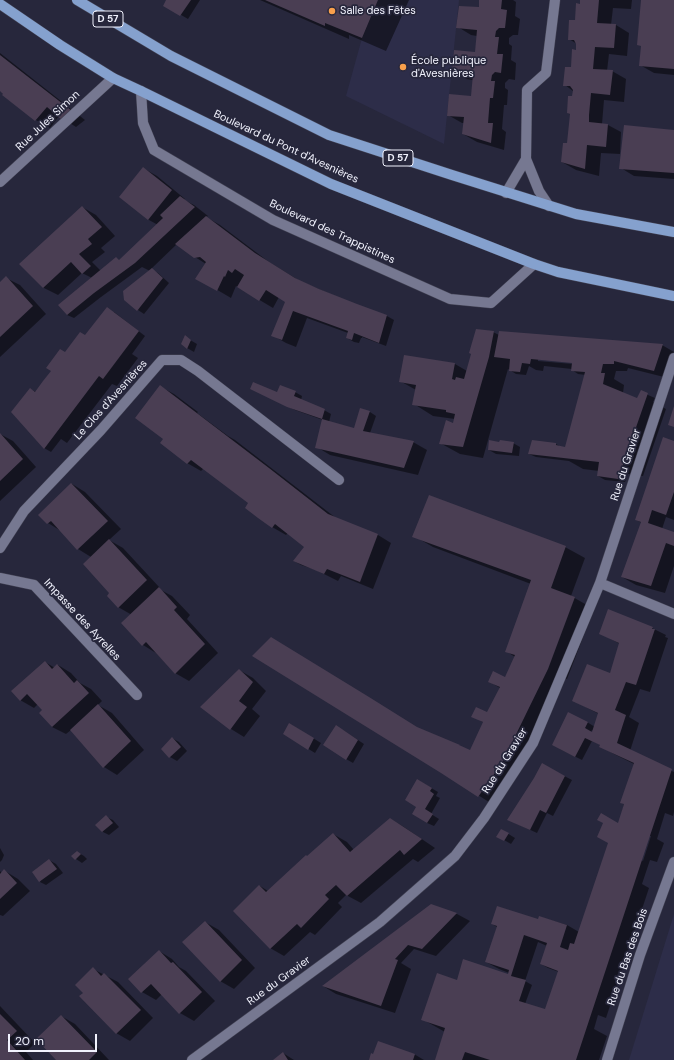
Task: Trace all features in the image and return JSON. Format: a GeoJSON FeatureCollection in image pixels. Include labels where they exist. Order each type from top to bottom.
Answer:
{"type":"FeatureCollection","features":[{"type":"Feature","properties":{"kind":"main road","name":"D 57"},"geometry":{"type":"LineString","coordinates":[[77,0],[172,56],[329,135],[506,193],[576,214],[674,232]]}},
{"type":"Feature","properties":{"kind":"main road","name":"Boulevard du Pont d'Avesnières"},"geometry":{"type":"LineString","coordinates":[[0,4],[60,45],[113,78],[141,90],[331,184],[534,264],[558,272],[674,296]]}},
{"type":"Feature","properties":{"kind":"street"},"geometry":{"type":"LineString","coordinates":[[549,206],[539,191],[526,159],[527,90],[546,73],[555,0]]}},
{"type":"Feature","properties":{"kind":"street","name":"Rue Jules Simon"},"geometry":{"type":"LineString","coordinates":[[0,182],[113,78]]}},
{"type":"Feature","properties":{"kind":"street","name":"Boulevard des Trappistines"},"geometry":{"type":"LineString","coordinates":[[141,90],[142,122],[154,150],[273,220],[450,299],[491,303],[534,264]]}},
{"type":"Feature","properties":{"kind":"street"},"geometry":{"type":"LineString","coordinates":[[506,193],[526,159]]}},
{"type":"Feature","properties":{"kind":"street","name":"Rue du Gravier"},"geometry":{"type":"LineString","coordinates":[[192,1060],[380,922],[455,856],[484,818],[533,743],[600,583],[674,358]]}},
{"type":"Feature","properties":{"kind":"street","name":"Le Clos d'Avesnières"},"geometry":{"type":"LineString","coordinates":[[0,548],[24,511],[101,430],[162,360],[181,360],[198,371],[339,480]]}},
{"type":"Feature","properties":{"kind":"street","name":"Impasse des Ayrelles"},"geometry":{"type":"LineString","coordinates":[[0,578],[34,586],[137,695]]}},
{"type":"Feature","properties":{"kind":"street"},"geometry":{"type":"LineString","coordinates":[[600,583],[674,614]]}},
{"type":"Feature","properties":{"kind":"street","name":"Rue du Bas des Bois"},"geometry":{"type":"LineString","coordinates":[[607,1060],[640,955],[673,868]]}},
{"type":"Feature","properties":{"kind":"shaded area","name":"École publique d'Avesnières"},"geometry":{"type":"Polygon","coordinates":[[[378,0],[459,0],[444,144],[346,96],[362,38],[378,0]]]}},
{"type":"Feature","properties":{"kind":"shaded area"},"geometry":{"type":"Polygon","coordinates":[[[674,914],[674,1060],[629,1060],[674,914]]]}},
{"type":"Feature","properties":{"kind":"building"},"geometry":{"type":"Polygon","coordinates":[[[166,0],[191,0],[180,16],[163,6],[166,0]]]}},
{"type":"Feature","properties":{"kind":"building","name":"Salle des Fêtes"},"geometry":{"type":"Polygon","coordinates":[[[265,0],[378,0],[362,38],[325,23],[325,26],[265,0]]]}},
{"type":"Feature","properties":{"kind":"building"},"geometry":{"type":"Polygon","coordinates":[[[479,0],[502,0],[501,9],[507,10],[505,28],[499,28],[496,31],[495,37],[499,37],[497,54],[503,54],[501,73],[495,72],[492,75],[491,81],[495,81],[493,98],[490,98],[488,123],[493,123],[491,143],[462,134],[464,117],[447,116],[449,94],[471,96],[473,74],[452,72],[454,50],[475,52],[477,30],[456,28],[459,6],[479,7],[479,0]]]}},
{"type":"Feature","properties":{"kind":"building"},"geometry":{"type":"Polygon","coordinates":[[[580,0],[599,0],[597,23],[616,24],[614,48],[595,47],[593,69],[613,70],[610,95],[591,93],[589,115],[589,122],[608,124],[606,147],[587,145],[585,169],[561,162],[563,143],[567,143],[570,114],[567,113],[568,96],[572,96],[573,90],[570,86],[563,86],[565,67],[571,67],[572,49],[576,50],[574,40],[568,40],[569,20],[575,20],[576,3],[580,4],[580,0]]]}},
{"type":"Feature","properties":{"kind":"building"},"geometry":{"type":"Polygon","coordinates":[[[641,0],[674,0],[674,69],[639,66],[641,46],[637,45],[641,0]]]}},
{"type":"Feature","properties":{"kind":"building"},"geometry":{"type":"Polygon","coordinates":[[[0,55],[72,111],[62,120],[47,107],[35,121],[2,95],[3,94],[0,91],[0,55]]]}},
{"type":"Feature","properties":{"kind":"building"},"geometry":{"type":"Polygon","coordinates":[[[624,125],[674,130],[674,173],[619,169],[624,125]]]}},
{"type":"Feature","properties":{"kind":"building"},"geometry":{"type":"Polygon","coordinates":[[[143,167],[172,190],[148,220],[119,197],[143,167]]]}},
{"type":"Feature","properties":{"kind":"building"},"geometry":{"type":"Polygon","coordinates":[[[180,196],[195,207],[135,263],[67,315],[58,305],[116,257],[119,260],[163,218],[160,215],[180,196]]]}},
{"type":"Feature","properties":{"kind":"building"},"geometry":{"type":"Polygon","coordinates":[[[82,206],[102,227],[88,239],[92,244],[79,254],[91,266],[82,274],[71,262],[43,288],[19,264],[82,206]]]}},
{"type":"Feature","properties":{"kind":"building"},"geometry":{"type":"Polygon","coordinates":[[[206,216],[255,253],[295,278],[319,289],[387,315],[379,343],[354,333],[352,340],[346,338],[348,331],[293,311],[282,340],[271,336],[285,302],[266,290],[259,301],[237,287],[244,275],[235,269],[232,273],[228,270],[217,291],[195,279],[206,262],[200,257],[194,258],[175,244],[206,216]]]}},
{"type":"Feature","properties":{"kind":"building"},"geometry":{"type":"Polygon","coordinates":[[[152,268],[163,278],[137,311],[124,300],[123,291],[152,268]]]}},
{"type":"Feature","properties":{"kind":"building"},"geometry":{"type":"Polygon","coordinates":[[[6,276],[33,306],[0,337],[0,282],[6,276]]]}},
{"type":"Feature","properties":{"kind":"building"},"geometry":{"type":"Polygon","coordinates":[[[107,307],[139,331],[103,379],[99,376],[44,449],[11,412],[30,388],[35,392],[51,371],[46,368],[60,349],[65,352],[80,332],[85,335],[107,307]]]}},
{"type":"Feature","properties":{"kind":"building"},"geometry":{"type":"Polygon","coordinates":[[[476,329],[494,331],[489,357],[463,447],[439,444],[446,420],[453,423],[455,414],[446,412],[446,410],[412,405],[416,385],[399,382],[404,355],[455,363],[452,379],[455,380],[456,377],[464,379],[471,354],[469,353],[476,329]]]}},
{"type":"Feature","properties":{"kind":"building"},"geometry":{"type":"Polygon","coordinates":[[[499,331],[663,344],[654,371],[614,361],[614,364],[603,364],[601,373],[605,373],[603,384],[637,398],[641,390],[648,393],[618,479],[597,476],[599,462],[528,454],[532,440],[556,443],[556,445],[565,447],[585,372],[571,371],[572,363],[531,359],[530,364],[522,363],[520,372],[509,371],[510,359],[494,357],[499,331]]]}},
{"type":"Feature","properties":{"kind":"building"},"geometry":{"type":"Polygon","coordinates":[[[185,335],[191,340],[187,349],[181,344],[185,335]]]}},
{"type":"Feature","properties":{"kind":"building"},"geometry":{"type":"Polygon","coordinates":[[[253,382],[277,392],[280,385],[296,391],[294,396],[325,409],[322,419],[287,407],[250,389],[253,382]]]}},
{"type":"Feature","properties":{"kind":"building"},"geometry":{"type":"Polygon","coordinates":[[[160,385],[328,514],[378,534],[360,582],[327,569],[324,574],[293,561],[304,547],[275,524],[272,528],[245,508],[248,503],[191,460],[187,464],[160,443],[163,439],[135,418],[160,385]]]}},
{"type":"Feature","properties":{"kind":"building"},"geometry":{"type":"Polygon","coordinates":[[[674,406],[674,427],[668,425],[674,406]]]}},
{"type":"Feature","properties":{"kind":"building"},"geometry":{"type":"Polygon","coordinates":[[[360,408],[370,411],[363,431],[414,441],[404,468],[315,448],[322,419],[354,428],[360,408]]]}},
{"type":"Feature","properties":{"kind":"building"},"geometry":{"type":"Polygon","coordinates":[[[0,433],[23,459],[0,481],[0,433]]]}},
{"type":"Feature","properties":{"kind":"building"},"geometry":{"type":"Polygon","coordinates":[[[663,437],[674,441],[674,492],[666,515],[652,510],[648,523],[674,532],[674,546],[666,543],[651,586],[621,577],[641,522],[635,520],[663,437]]]}},
{"type":"Feature","properties":{"kind":"building"},"geometry":{"type":"Polygon","coordinates":[[[489,440],[514,442],[512,453],[488,450],[489,440]]]}},
{"type":"Feature","properties":{"kind":"building"},"geometry":{"type":"Polygon","coordinates":[[[71,483],[108,521],[77,550],[51,521],[47,524],[38,515],[71,483]]]}},
{"type":"Feature","properties":{"kind":"building"},"geometry":{"type":"Polygon","coordinates":[[[429,495],[566,546],[551,588],[575,597],[548,669],[502,763],[478,797],[252,656],[271,637],[417,727],[470,750],[483,722],[471,717],[476,707],[487,712],[500,687],[488,682],[493,671],[505,677],[515,655],[505,652],[531,580],[412,537],[429,495]]]}},
{"type":"Feature","properties":{"kind":"building"},"geometry":{"type":"Polygon","coordinates":[[[109,539],[147,580],[118,608],[107,596],[109,593],[83,564],[109,539]]]}},
{"type":"Feature","properties":{"kind":"building"},"geometry":{"type":"Polygon","coordinates":[[[159,587],[177,607],[174,610],[205,644],[175,674],[146,642],[142,646],[121,623],[159,587]]]}},
{"type":"Feature","properties":{"kind":"building"},"geometry":{"type":"Polygon","coordinates":[[[608,609],[655,629],[636,685],[626,682],[615,710],[626,715],[617,743],[672,769],[576,1060],[490,1060],[465,1052],[462,1060],[435,1060],[445,1028],[421,1020],[437,973],[457,980],[463,959],[508,974],[509,970],[485,962],[497,926],[491,924],[497,906],[538,919],[539,916],[567,925],[560,947],[568,950],[570,943],[574,944],[608,843],[597,837],[603,823],[597,820],[601,813],[618,823],[624,804],[620,803],[634,763],[599,747],[600,745],[585,738],[575,757],[552,745],[568,712],[588,722],[585,728],[592,732],[598,713],[572,701],[587,664],[610,673],[619,643],[599,634],[608,609]],[[524,935],[511,976],[526,980],[519,1001],[545,1009],[558,971],[540,964],[547,943],[524,935]]]}},
{"type":"Feature","properties":{"kind":"building"},"geometry":{"type":"Polygon","coordinates":[[[45,661],[52,669],[57,664],[74,683],[77,680],[89,693],[52,727],[39,713],[42,710],[27,694],[20,701],[11,691],[45,661]]]}},
{"type":"Feature","properties":{"kind":"building"},"geometry":{"type":"Polygon","coordinates":[[[239,669],[253,682],[239,701],[247,707],[230,730],[200,707],[239,669]]]}},
{"type":"Feature","properties":{"kind":"building"},"geometry":{"type":"Polygon","coordinates":[[[98,704],[131,741],[103,768],[70,730],[98,704]]]}},
{"type":"Feature","properties":{"kind":"building"},"geometry":{"type":"Polygon","coordinates":[[[289,723],[314,738],[308,750],[283,734],[289,723]]]}},
{"type":"Feature","properties":{"kind":"building"},"geometry":{"type":"Polygon","coordinates":[[[336,725],[358,740],[346,760],[323,745],[336,725]]]}},
{"type":"Feature","properties":{"kind":"building"},"geometry":{"type":"Polygon","coordinates":[[[172,737],[181,747],[169,758],[161,749],[172,737]]]}},
{"type":"Feature","properties":{"kind":"building"},"geometry":{"type":"Polygon","coordinates":[[[542,763],[565,776],[546,813],[540,810],[530,830],[507,820],[542,763]]]}},
{"type":"Feature","properties":{"kind":"building"},"geometry":{"type":"Polygon","coordinates":[[[417,779],[432,788],[430,791],[434,794],[425,809],[433,814],[427,823],[412,814],[416,807],[405,800],[417,779]]]}},
{"type":"Feature","properties":{"kind":"building"},"geometry":{"type":"Polygon","coordinates":[[[106,815],[113,823],[102,832],[95,825],[106,815]]]}},
{"type":"Feature","properties":{"kind":"building"},"geometry":{"type":"Polygon","coordinates":[[[390,818],[422,839],[404,855],[400,850],[347,896],[336,885],[325,895],[329,899],[301,928],[297,924],[270,949],[233,911],[259,885],[266,892],[306,855],[307,856],[333,833],[350,852],[390,818]]]}},
{"type":"Feature","properties":{"kind":"building"},"geometry":{"type":"Polygon","coordinates":[[[501,829],[509,833],[504,841],[496,837],[501,829]]]}},
{"type":"Feature","properties":{"kind":"building"},"geometry":{"type":"Polygon","coordinates":[[[77,851],[81,854],[75,860],[71,856],[77,851]]]}},
{"type":"Feature","properties":{"kind":"building"},"geometry":{"type":"Polygon","coordinates":[[[49,859],[57,869],[39,882],[32,872],[49,859]]]}},
{"type":"Feature","properties":{"kind":"building"},"geometry":{"type":"Polygon","coordinates":[[[4,869],[17,883],[0,899],[0,874],[4,869]]]}},
{"type":"Feature","properties":{"kind":"building"},"geometry":{"type":"Polygon","coordinates":[[[431,904],[457,913],[422,949],[408,945],[395,959],[398,960],[381,1006],[322,986],[431,904]]]}},
{"type":"Feature","properties":{"kind":"building"},"geometry":{"type":"Polygon","coordinates":[[[205,921],[242,960],[220,982],[182,942],[205,921]]]}},
{"type":"Feature","properties":{"kind":"building"},"geometry":{"type":"Polygon","coordinates":[[[159,950],[202,992],[179,1014],[151,984],[141,993],[128,979],[159,950]]]}},
{"type":"Feature","properties":{"kind":"building"},"geometry":{"type":"Polygon","coordinates":[[[93,967],[101,976],[104,973],[141,1010],[116,1034],[79,996],[83,993],[75,985],[93,967]]]}},
{"type":"Feature","properties":{"kind":"building"},"geometry":{"type":"Polygon","coordinates":[[[0,1014],[17,1031],[7,1040],[25,1060],[0,1060],[0,1014]]]}},
{"type":"Feature","properties":{"kind":"building"},"geometry":{"type":"Polygon","coordinates":[[[61,1015],[97,1052],[89,1060],[56,1060],[36,1039],[61,1015]]]}},
{"type":"Feature","properties":{"kind":"building"},"geometry":{"type":"Polygon","coordinates":[[[378,1041],[415,1054],[413,1060],[369,1060],[378,1041]]]}},
{"type":"Feature","properties":{"kind":"building"},"geometry":{"type":"Polygon","coordinates":[[[283,1052],[288,1060],[273,1060],[283,1052]]]}},
{"type":"Feature","properties":{"kind":"place","name":"Salle des Fêtes"},"geometry":{"type":"Point","coordinates":[332,11]}},
{"type":"Feature","properties":{"kind":"place","name":"École publique d'Avesnières"},"geometry":{"type":"Point","coordinates":[403,67]}}]}
